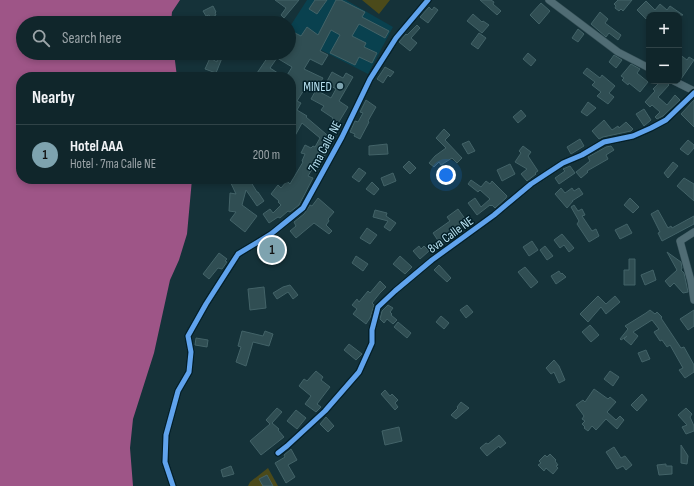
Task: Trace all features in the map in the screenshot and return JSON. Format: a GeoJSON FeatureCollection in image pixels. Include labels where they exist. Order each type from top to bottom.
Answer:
{"type":"FeatureCollection","features":[{"type":"Feature","properties":{"kind":"street","name":"7ma Calle NE"},"geometry":{"type":"LineString","coordinates":[[173,486],[165,462],[166,435],[178,391],[189,372],[191,352],[188,336],[206,304],[238,254],[271,234],[303,208],[342,138],[370,79],[396,38],[428,0]]}},
{"type":"Feature","properties":{"kind":"street"},"geometry":{"type":"LineString","coordinates":[[550,0],[618,52],[646,66]]}},
{"type":"Feature","properties":{"kind":"street"},"geometry":{"type":"LineString","coordinates":[[679,84],[694,92]]}},
{"type":"Feature","properties":{"kind":"street","name":"8va Calle NE"},"geometry":{"type":"LineString","coordinates":[[278,453],[325,411],[359,372],[372,343],[372,330],[378,307],[395,291],[432,260],[494,215],[531,184],[563,163],[582,156],[604,142],[632,136],[666,120],[694,92]]}},
{"type":"Feature","properties":{"kind":"street"},"geometry":{"type":"LineString","coordinates":[[694,232],[680,241],[691,281],[694,300]]}},
{"type":"Feature","properties":{"kind":"shaded area"},"geometry":{"type":"Polygon","coordinates":[[[0,0],[180,0],[172,12],[172,16],[16,16],[16,60],[175,60],[176,72],[16,72],[16,184],[192,184],[187,234],[179,260],[170,280],[154,353],[133,419],[130,448],[133,486],[0,486],[0,0]]]}},
{"type":"Feature","properties":{"kind":"shaded area"},"geometry":{"type":"Polygon","coordinates":[[[307,0],[346,0],[393,27],[368,74],[319,49],[296,41],[296,17],[307,0]]]}},
{"type":"Feature","properties":{"kind":"shaded area"},"geometry":{"type":"Polygon","coordinates":[[[362,0],[390,0],[379,14],[362,0]]]}},
{"type":"Feature","properties":{"kind":"shaded area"},"geometry":{"type":"Polygon","coordinates":[[[268,468],[278,486],[248,486],[250,482],[268,468]]]}},
{"type":"Feature","properties":{"kind":"building"},"geometry":{"type":"Polygon","coordinates":[[[275,0],[299,0],[286,16],[282,16],[281,15],[286,8],[275,0]]]}},
{"type":"Feature","properties":{"kind":"building"},"geometry":{"type":"Polygon","coordinates":[[[315,0],[327,0],[317,14],[309,9],[315,0]]]}},
{"type":"Feature","properties":{"kind":"building"},"geometry":{"type":"Polygon","coordinates":[[[336,0],[341,0],[365,12],[362,17],[389,31],[385,38],[359,24],[352,36],[366,43],[364,47],[377,53],[372,63],[359,57],[355,65],[330,53],[340,35],[331,30],[320,51],[328,55],[322,65],[310,59],[304,69],[323,78],[316,90],[307,85],[297,101],[301,103],[297,110],[307,116],[306,117],[333,140],[318,168],[314,166],[308,176],[313,178],[299,205],[290,212],[288,211],[280,218],[278,217],[269,223],[263,214],[270,209],[273,213],[281,205],[278,202],[279,201],[271,194],[278,185],[281,188],[284,184],[296,184],[296,174],[303,162],[302,161],[305,154],[301,153],[305,145],[311,148],[313,146],[315,147],[320,138],[302,123],[296,134],[296,72],[289,72],[292,67],[280,60],[296,60],[296,34],[301,36],[307,27],[318,35],[336,0]]]}},
{"type":"Feature","properties":{"kind":"building"},"geometry":{"type":"Polygon","coordinates":[[[480,0],[491,0],[494,2],[493,4],[501,11],[497,15],[480,0]]]}},
{"type":"Feature","properties":{"kind":"building"},"geometry":{"type":"Polygon","coordinates":[[[618,0],[632,0],[623,11],[621,9],[619,11],[615,8],[616,6],[614,4],[618,0]]]}},
{"type":"Feature","properties":{"kind":"building"},"geometry":{"type":"Polygon","coordinates":[[[646,1],[655,10],[660,4],[667,10],[670,6],[679,12],[646,12],[646,19],[637,10],[646,1]]]}},
{"type":"Feature","properties":{"kind":"building"},"geometry":{"type":"Polygon","coordinates":[[[541,3],[550,11],[539,24],[530,15],[541,3]]]}},
{"type":"Feature","properties":{"kind":"building"},"geometry":{"type":"Polygon","coordinates":[[[213,6],[216,15],[206,16],[203,11],[213,6]]]}},
{"type":"Feature","properties":{"kind":"building"},"geometry":{"type":"Polygon","coordinates":[[[429,7],[432,10],[434,7],[438,10],[428,23],[420,17],[429,7]]]}},
{"type":"Feature","properties":{"kind":"building"},"geometry":{"type":"Polygon","coordinates":[[[600,12],[608,19],[605,23],[621,35],[618,40],[609,33],[606,37],[591,24],[600,12]]]}},
{"type":"Feature","properties":{"kind":"building"},"geometry":{"type":"Polygon","coordinates":[[[473,14],[482,22],[483,21],[489,25],[482,33],[467,21],[473,14]]]}},
{"type":"Feature","properties":{"kind":"building"},"geometry":{"type":"Polygon","coordinates":[[[417,25],[420,28],[411,38],[417,43],[410,51],[399,42],[417,25]]]}},
{"type":"Feature","properties":{"kind":"building"},"geometry":{"type":"Polygon","coordinates":[[[578,29],[584,34],[578,42],[572,38],[578,29]]]}},
{"type":"Feature","properties":{"kind":"building"},"geometry":{"type":"Polygon","coordinates":[[[479,33],[486,38],[478,49],[471,44],[479,33]]]}},
{"type":"Feature","properties":{"kind":"building"},"geometry":{"type":"Polygon","coordinates":[[[528,53],[536,60],[531,66],[523,59],[528,53]]]}},
{"type":"Feature","properties":{"kind":"building"},"geometry":{"type":"Polygon","coordinates":[[[614,55],[622,60],[616,68],[609,62],[614,55]]]}},
{"type":"Feature","properties":{"kind":"building"},"geometry":{"type":"Polygon","coordinates":[[[682,56],[687,60],[689,57],[694,60],[682,78],[682,56]]]}},
{"type":"Feature","properties":{"kind":"building"},"geometry":{"type":"Polygon","coordinates":[[[209,60],[217,62],[217,60],[221,60],[216,72],[205,69],[209,60]]]}},
{"type":"Feature","properties":{"kind":"building"},"geometry":{"type":"Polygon","coordinates":[[[266,60],[276,60],[270,68],[276,72],[258,72],[266,60]]]}},
{"type":"Feature","properties":{"kind":"building"},"geometry":{"type":"Polygon","coordinates":[[[631,64],[640,69],[637,73],[646,80],[646,84],[640,92],[629,83],[628,85],[622,80],[624,78],[621,76],[631,64]]]}},
{"type":"Feature","properties":{"kind":"building"},"geometry":{"type":"Polygon","coordinates":[[[385,67],[394,72],[390,77],[388,75],[383,83],[377,79],[385,67]]]}},
{"type":"Feature","properties":{"kind":"building"},"geometry":{"type":"Polygon","coordinates":[[[587,68],[600,78],[602,75],[615,86],[609,93],[614,97],[608,104],[597,96],[601,92],[592,85],[595,82],[583,73],[587,68]]]}},
{"type":"Feature","properties":{"kind":"building"},"geometry":{"type":"Polygon","coordinates":[[[332,72],[343,78],[346,73],[353,77],[339,101],[348,107],[337,125],[332,121],[333,118],[321,110],[324,106],[311,99],[316,90],[331,98],[336,89],[326,83],[332,72]]]}},
{"type":"Feature","properties":{"kind":"building"},"geometry":{"type":"Polygon","coordinates":[[[658,84],[668,84],[669,85],[658,97],[667,105],[675,95],[680,100],[663,116],[657,119],[655,117],[660,112],[652,105],[650,107],[645,102],[655,91],[653,89],[658,84]]]}},
{"type":"Feature","properties":{"kind":"building"},"geometry":{"type":"Polygon","coordinates":[[[366,100],[376,107],[360,139],[354,136],[355,134],[350,132],[355,121],[358,122],[363,113],[360,112],[366,100]]]}},
{"type":"Feature","properties":{"kind":"building"},"geometry":{"type":"Polygon","coordinates":[[[694,100],[694,127],[681,114],[694,100]]]}},
{"type":"Feature","properties":{"kind":"building"},"geometry":{"type":"Polygon","coordinates":[[[588,102],[596,108],[587,116],[581,112],[588,102]]]}},
{"type":"Feature","properties":{"kind":"building"},"geometry":{"type":"Polygon","coordinates":[[[644,109],[651,120],[644,126],[636,114],[644,109]]]}},
{"type":"Feature","properties":{"kind":"building"},"geometry":{"type":"Polygon","coordinates":[[[521,110],[526,116],[518,123],[513,117],[521,110]]]}},
{"type":"Feature","properties":{"kind":"building"},"geometry":{"type":"Polygon","coordinates":[[[604,120],[612,130],[618,126],[619,128],[626,122],[633,129],[631,131],[599,139],[592,131],[604,120]]]}},
{"type":"Feature","properties":{"kind":"building"},"geometry":{"type":"Polygon","coordinates":[[[444,129],[450,135],[445,140],[462,158],[457,163],[452,158],[441,165],[439,162],[434,167],[429,163],[435,156],[446,148],[436,138],[444,129]]]}},
{"type":"Feature","properties":{"kind":"building"},"geometry":{"type":"Polygon","coordinates":[[[580,139],[584,146],[571,154],[567,147],[580,139]]]}},
{"type":"Feature","properties":{"kind":"building"},"geometry":{"type":"Polygon","coordinates":[[[688,140],[694,145],[694,148],[688,155],[680,149],[688,140]]]}},
{"type":"Feature","properties":{"kind":"building"},"geometry":{"type":"Polygon","coordinates":[[[469,141],[475,151],[468,154],[462,144],[469,141]]]}},
{"type":"Feature","properties":{"kind":"building"},"geometry":{"type":"Polygon","coordinates":[[[387,144],[388,154],[369,155],[369,146],[387,144]]]}},
{"type":"Feature","properties":{"kind":"building"},"geometry":{"type":"Polygon","coordinates":[[[523,146],[531,152],[528,156],[538,171],[527,181],[521,174],[527,169],[515,162],[521,153],[519,151],[523,146]]]}},
{"type":"Feature","properties":{"kind":"building"},"geometry":{"type":"Polygon","coordinates":[[[611,146],[614,150],[606,155],[608,159],[587,171],[588,172],[581,178],[576,172],[590,161],[588,157],[606,147],[611,146]]]}},
{"type":"Feature","properties":{"kind":"building"},"geometry":{"type":"Polygon","coordinates":[[[409,161],[416,168],[410,174],[403,167],[409,161]]]}},
{"type":"Feature","properties":{"kind":"building"},"geometry":{"type":"Polygon","coordinates":[[[673,162],[678,166],[668,178],[664,173],[673,162]]]}},
{"type":"Feature","properties":{"kind":"building"},"geometry":{"type":"Polygon","coordinates":[[[510,164],[515,174],[502,181],[497,170],[510,164]]]}},
{"type":"Feature","properties":{"kind":"building"},"geometry":{"type":"Polygon","coordinates":[[[570,166],[575,173],[559,184],[555,178],[565,171],[563,169],[570,166]]]}},
{"type":"Feature","properties":{"kind":"building"},"geometry":{"type":"Polygon","coordinates":[[[359,168],[366,173],[359,182],[352,177],[359,168]]]}},
{"type":"Feature","properties":{"kind":"building"},"geometry":{"type":"Polygon","coordinates":[[[393,173],[396,181],[384,186],[381,178],[393,173]]]}},
{"type":"Feature","properties":{"kind":"building"},"geometry":{"type":"Polygon","coordinates":[[[684,178],[694,184],[694,201],[677,186],[684,178]]]}},
{"type":"Feature","properties":{"kind":"building"},"geometry":{"type":"Polygon","coordinates":[[[471,180],[481,187],[486,181],[490,184],[492,181],[507,196],[495,208],[490,205],[477,215],[468,203],[475,198],[481,207],[490,199],[480,190],[478,192],[468,184],[471,180]]]}},
{"type":"Feature","properties":{"kind":"building"},"geometry":{"type":"Polygon","coordinates":[[[372,182],[379,189],[374,195],[366,189],[372,182]]]}},
{"type":"Feature","properties":{"kind":"building"},"geometry":{"type":"Polygon","coordinates":[[[231,184],[252,184],[264,201],[257,206],[246,190],[242,205],[257,216],[245,232],[230,220],[236,212],[229,211],[230,193],[236,194],[231,184]]]}},
{"type":"Feature","properties":{"kind":"building"},"geometry":{"type":"Polygon","coordinates":[[[561,188],[565,193],[572,188],[574,191],[579,188],[583,194],[572,201],[567,208],[555,194],[561,188]]]}},
{"type":"Feature","properties":{"kind":"building"},"geometry":{"type":"Polygon","coordinates":[[[318,198],[334,212],[328,219],[329,221],[326,225],[332,231],[329,234],[314,223],[296,238],[290,231],[296,226],[294,222],[304,214],[310,205],[312,206],[318,198]]]}},
{"type":"Feature","properties":{"kind":"building"},"geometry":{"type":"Polygon","coordinates":[[[630,198],[639,207],[633,213],[624,205],[630,198]]]}},
{"type":"Feature","properties":{"kind":"building"},"geometry":{"type":"Polygon","coordinates":[[[574,205],[578,211],[582,209],[585,215],[582,216],[592,231],[596,229],[599,236],[589,242],[577,224],[579,221],[571,207],[574,205]]]}},
{"type":"Feature","properties":{"kind":"building"},"geometry":{"type":"Polygon","coordinates":[[[458,209],[468,223],[441,245],[433,233],[450,221],[447,217],[458,209]]]}},
{"type":"Feature","properties":{"kind":"building"},"geometry":{"type":"Polygon","coordinates":[[[375,210],[387,213],[386,216],[396,223],[390,231],[384,227],[388,221],[373,217],[375,210]]]}},
{"type":"Feature","properties":{"kind":"building"},"geometry":{"type":"Polygon","coordinates":[[[658,210],[668,228],[671,226],[672,228],[694,216],[694,224],[662,241],[658,233],[660,232],[651,214],[658,210]]]}},
{"type":"Feature","properties":{"kind":"building"},"geometry":{"type":"Polygon","coordinates":[[[627,224],[632,233],[620,239],[615,230],[627,224]]]}},
{"type":"Feature","properties":{"kind":"building"},"geometry":{"type":"Polygon","coordinates":[[[367,228],[377,235],[370,244],[360,238],[367,228]]]}},
{"type":"Feature","properties":{"kind":"building"},"geometry":{"type":"Polygon","coordinates":[[[562,234],[574,248],[569,252],[564,245],[560,248],[554,240],[562,234]]]}},
{"type":"Feature","properties":{"kind":"building"},"geometry":{"type":"Polygon","coordinates":[[[532,241],[538,250],[529,256],[523,247],[532,241]]]}},
{"type":"Feature","properties":{"kind":"building"},"geometry":{"type":"Polygon","coordinates":[[[419,246],[421,249],[424,246],[429,251],[420,259],[413,251],[419,246]]]}},
{"type":"Feature","properties":{"kind":"building"},"geometry":{"type":"Polygon","coordinates":[[[545,246],[553,256],[547,260],[540,250],[545,246]]]}},
{"type":"Feature","properties":{"kind":"building"},"geometry":{"type":"Polygon","coordinates":[[[667,252],[681,262],[681,270],[684,273],[688,292],[683,293],[674,283],[670,287],[665,281],[677,270],[667,252]]]}},
{"type":"Feature","properties":{"kind":"building"},"geometry":{"type":"Polygon","coordinates":[[[219,253],[227,259],[225,261],[227,262],[222,269],[218,268],[209,279],[203,274],[219,253]]]}},
{"type":"Feature","properties":{"kind":"building"},"geometry":{"type":"Polygon","coordinates":[[[356,256],[368,264],[363,271],[352,263],[356,256]]]}},
{"type":"Feature","properties":{"kind":"building"},"geometry":{"type":"Polygon","coordinates":[[[400,256],[412,267],[405,274],[393,264],[400,256]]]}},
{"type":"Feature","properties":{"kind":"building"},"geometry":{"type":"Polygon","coordinates":[[[629,259],[635,259],[635,285],[624,285],[624,270],[629,270],[629,259]]]}},
{"type":"Feature","properties":{"kind":"building"},"geometry":{"type":"Polygon","coordinates":[[[439,265],[451,278],[447,282],[434,270],[439,265]]]}},
{"type":"Feature","properties":{"kind":"building"},"geometry":{"type":"Polygon","coordinates":[[[525,267],[538,282],[531,288],[518,272],[525,267]]]}},
{"type":"Feature","properties":{"kind":"building"},"geometry":{"type":"Polygon","coordinates":[[[653,270],[656,280],[645,285],[641,275],[653,270]]]}},
{"type":"Feature","properties":{"kind":"building"},"geometry":{"type":"Polygon","coordinates":[[[559,271],[566,277],[556,284],[551,276],[559,271]]]}},
{"type":"Feature","properties":{"kind":"building"},"geometry":{"type":"Polygon","coordinates":[[[380,281],[386,287],[372,303],[374,305],[370,318],[366,324],[353,314],[357,309],[352,305],[357,299],[359,302],[368,291],[370,293],[380,281]]]}},
{"type":"Feature","properties":{"kind":"building"},"geometry":{"type":"Polygon","coordinates":[[[290,285],[298,295],[293,299],[288,292],[277,299],[273,293],[290,285]]]}},
{"type":"Feature","properties":{"kind":"building"},"geometry":{"type":"Polygon","coordinates":[[[264,287],[266,308],[250,310],[248,289],[264,287]]]}},
{"type":"Feature","properties":{"kind":"building"},"geometry":{"type":"Polygon","coordinates":[[[598,296],[606,304],[615,296],[620,302],[606,314],[601,307],[588,322],[580,314],[598,296]]]}},
{"type":"Feature","properties":{"kind":"building"},"geometry":{"type":"Polygon","coordinates":[[[388,305],[393,308],[390,312],[392,314],[391,315],[397,320],[393,324],[387,319],[384,323],[380,319],[382,311],[388,305]]]}},
{"type":"Feature","properties":{"kind":"building"},"geometry":{"type":"Polygon","coordinates":[[[467,305],[473,312],[466,318],[460,310],[467,305]]]}},
{"type":"Feature","properties":{"kind":"building"},"geometry":{"type":"Polygon","coordinates":[[[650,310],[655,314],[657,312],[662,317],[661,318],[681,348],[684,347],[694,365],[694,372],[685,378],[679,370],[683,368],[670,345],[667,347],[662,340],[660,341],[654,332],[659,329],[652,320],[633,332],[638,336],[631,345],[624,339],[627,336],[621,340],[620,339],[628,329],[625,326],[650,310]]]}},
{"type":"Feature","properties":{"kind":"building"},"geometry":{"type":"Polygon","coordinates":[[[694,310],[694,326],[688,330],[680,319],[694,310]]]}},
{"type":"Feature","properties":{"kind":"building"},"geometry":{"type":"Polygon","coordinates":[[[441,316],[449,323],[444,329],[436,322],[441,316]]]}},
{"type":"Feature","properties":{"kind":"building"},"geometry":{"type":"Polygon","coordinates":[[[398,322],[411,333],[407,338],[394,327],[398,322]]]}},
{"type":"Feature","properties":{"kind":"building"},"geometry":{"type":"Polygon","coordinates":[[[590,325],[599,335],[591,342],[582,332],[590,325]]]}},
{"type":"Feature","properties":{"kind":"building"},"geometry":{"type":"Polygon","coordinates":[[[242,331],[263,336],[265,331],[273,334],[269,346],[253,342],[246,366],[236,362],[241,347],[238,346],[242,331]]]}},
{"type":"Feature","properties":{"kind":"building"},"geometry":{"type":"Polygon","coordinates":[[[196,338],[208,340],[207,347],[195,345],[196,338]]]}},
{"type":"Feature","properties":{"kind":"building"},"geometry":{"type":"Polygon","coordinates":[[[349,344],[362,354],[356,360],[344,350],[349,344]]]}},
{"type":"Feature","properties":{"kind":"building"},"geometry":{"type":"Polygon","coordinates":[[[646,350],[650,359],[642,362],[638,353],[646,350]]]}},
{"type":"Feature","properties":{"kind":"building"},"geometry":{"type":"Polygon","coordinates":[[[554,360],[559,366],[565,380],[559,383],[554,372],[551,374],[546,368],[554,360]]]}},
{"type":"Feature","properties":{"kind":"building"},"geometry":{"type":"Polygon","coordinates":[[[316,371],[323,377],[321,380],[330,387],[317,404],[321,407],[316,412],[305,404],[311,396],[299,386],[304,379],[307,381],[316,371]]]}},
{"type":"Feature","properties":{"kind":"building"},"geometry":{"type":"Polygon","coordinates":[[[610,371],[619,377],[613,386],[604,379],[610,371]]]}},
{"type":"Feature","properties":{"kind":"building"},"geometry":{"type":"Polygon","coordinates":[[[594,389],[608,399],[610,397],[616,402],[607,412],[616,420],[620,416],[624,420],[617,429],[606,419],[596,430],[592,426],[588,431],[584,428],[585,427],[582,424],[585,421],[582,419],[584,416],[576,405],[583,400],[585,402],[594,389]]]}},
{"type":"Feature","properties":{"kind":"building"},"geometry":{"type":"Polygon","coordinates":[[[385,390],[390,396],[392,394],[398,400],[395,403],[398,407],[395,410],[381,394],[385,390]]]}},
{"type":"Feature","properties":{"kind":"building"},"geometry":{"type":"Polygon","coordinates":[[[642,394],[647,400],[637,411],[631,405],[642,394]]]}},
{"type":"Feature","properties":{"kind":"building"},"geometry":{"type":"Polygon","coordinates":[[[461,402],[469,408],[456,419],[451,415],[458,408],[457,407],[461,402]]]}},
{"type":"Feature","properties":{"kind":"building"},"geometry":{"type":"Polygon","coordinates":[[[277,408],[282,412],[272,423],[279,429],[278,430],[284,437],[261,455],[250,441],[270,424],[266,420],[277,408]]]}},
{"type":"Feature","properties":{"kind":"building"},"geometry":{"type":"Polygon","coordinates":[[[686,408],[692,414],[690,417],[694,426],[694,431],[686,434],[682,427],[687,425],[678,415],[686,408]]]}},
{"type":"Feature","properties":{"kind":"building"},"geometry":{"type":"Polygon","coordinates":[[[296,410],[306,418],[297,429],[287,421],[296,410]]]}},
{"type":"Feature","properties":{"kind":"building"},"geometry":{"type":"Polygon","coordinates":[[[326,417],[334,426],[328,432],[320,424],[326,417]]]}},
{"type":"Feature","properties":{"kind":"building"},"geometry":{"type":"Polygon","coordinates":[[[399,427],[402,441],[385,445],[382,431],[399,427]]]}},
{"type":"Feature","properties":{"kind":"building"},"geometry":{"type":"Polygon","coordinates":[[[499,435],[506,443],[500,448],[499,446],[487,456],[480,448],[486,443],[488,444],[499,435]]]}},
{"type":"Feature","properties":{"kind":"building"},"geometry":{"type":"Polygon","coordinates":[[[681,445],[688,456],[687,464],[681,463],[681,445]]]}},
{"type":"Feature","properties":{"kind":"building"},"geometry":{"type":"Polygon","coordinates":[[[614,447],[621,458],[625,456],[632,465],[626,470],[623,466],[617,469],[606,452],[614,447]]]}},
{"type":"Feature","properties":{"kind":"building"},"geometry":{"type":"Polygon","coordinates":[[[291,449],[297,460],[288,465],[295,477],[286,483],[275,463],[285,457],[284,455],[291,449]]]}},
{"type":"Feature","properties":{"kind":"building"},"geometry":{"type":"Polygon","coordinates":[[[550,454],[556,460],[555,461],[558,465],[556,466],[558,468],[553,474],[546,468],[544,471],[538,465],[541,463],[539,461],[545,455],[547,457],[550,454]]]}},
{"type":"Feature","properties":{"kind":"building"},"geometry":{"type":"Polygon","coordinates":[[[666,464],[666,466],[672,466],[672,474],[659,475],[657,465],[666,464]]]}},
{"type":"Feature","properties":{"kind":"building"},"geometry":{"type":"Polygon","coordinates":[[[231,466],[234,474],[223,477],[221,470],[231,466]]]}},
{"type":"Feature","properties":{"kind":"building"},"geometry":{"type":"Polygon","coordinates":[[[267,475],[273,486],[263,486],[259,479],[267,475]]]}},
{"type":"Feature","properties":{"kind":"cycle path"},"geometry":{"type":"LineString","coordinates":[[173,486],[165,462],[166,435],[178,391],[189,372],[191,352],[188,336],[206,304],[238,254],[271,234],[303,208],[342,137],[370,79],[396,38],[428,0]]}},
{"type":"Feature","properties":{"kind":"cycle path"},"geometry":{"type":"LineString","coordinates":[[278,453],[325,411],[359,372],[372,343],[372,330],[378,307],[395,291],[432,260],[494,215],[531,184],[563,163],[582,155],[604,142],[633,136],[666,120],[694,93]]}},
{"type":"Feature","properties":{"kind":"place","name":"MINED"},"geometry":{"type":"Point","coordinates":[340,86]}},
{"type":"Feature","properties":{"kind":"place","name":"Hotel AAA"},"geometry":{"type":"Point","coordinates":[272,250]}}]}
